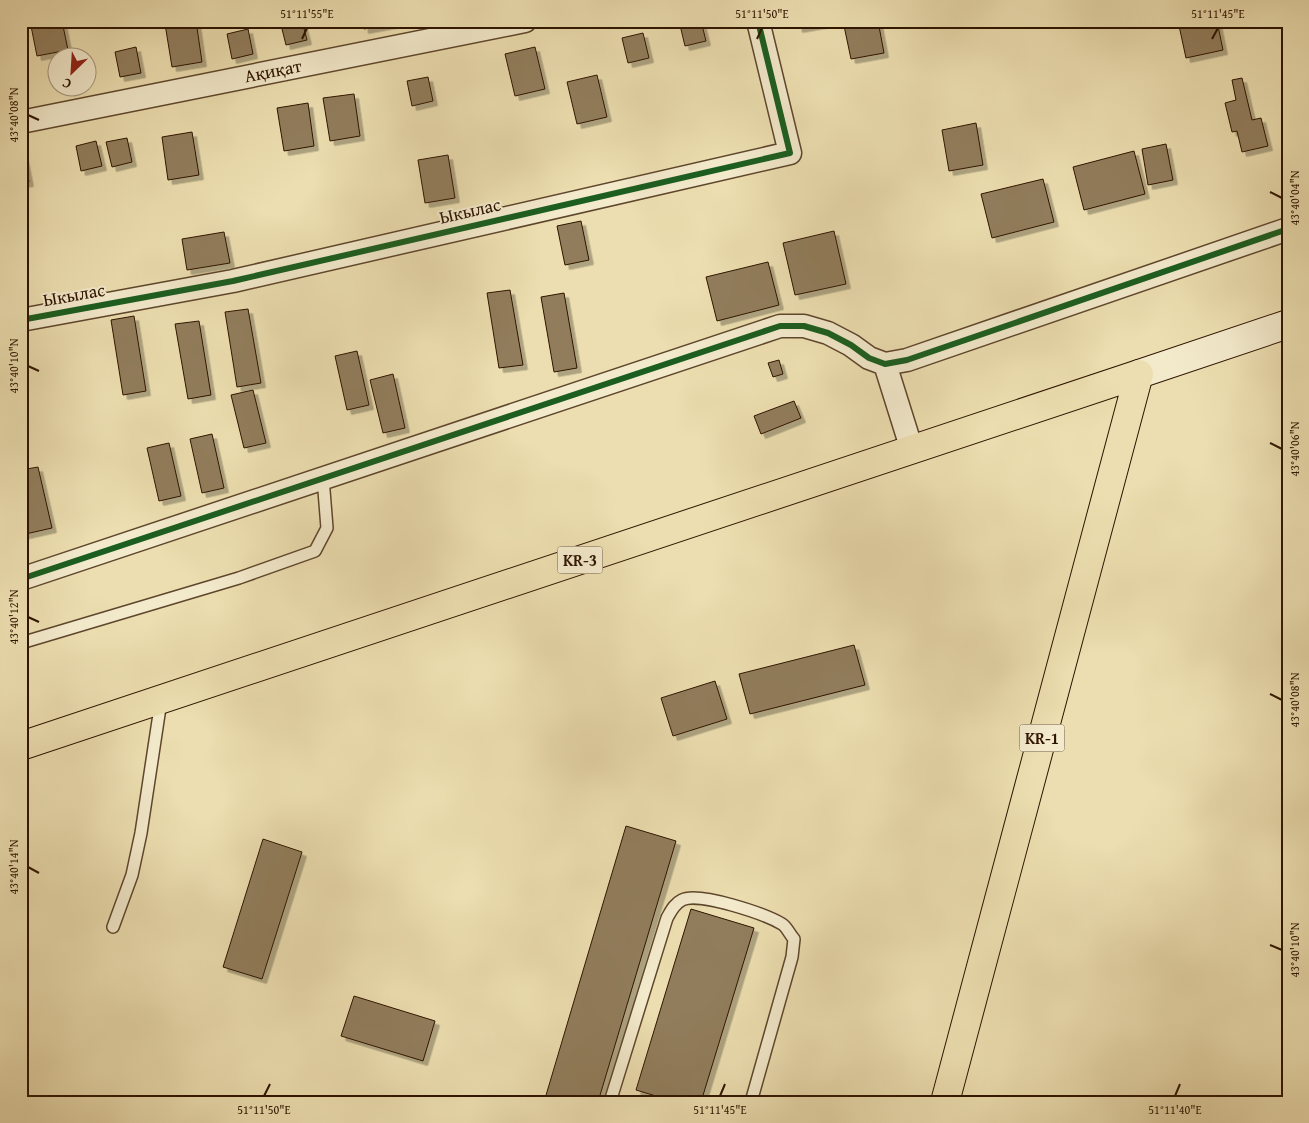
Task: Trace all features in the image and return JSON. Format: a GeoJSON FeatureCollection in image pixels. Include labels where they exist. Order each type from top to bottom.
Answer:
{"type":"FeatureCollection","features":[{"type":"Feature","properties":{"kind":"main road","name":"KR-3"},"geometry":{"type":"LineString","coordinates":[[21,746],[1288,324]]}},
{"type":"Feature","properties":{"kind":"main road","name":"KR-1"},"geometry":{"type":"LineString","coordinates":[[945,1102],[1139,374]]}},
{"type":"Feature","properties":{"kind":"street","name":"Ақиқат"},"geometry":{"type":"LineString","coordinates":[[21,122],[525,21]]}},
{"type":"Feature","properties":{"kind":"street","name":"Ыкылас"},"geometry":{"type":"LineString","coordinates":[[21,320],[233,281],[790,154],[758,21]]}},
{"type":"Feature","properties":{"kind":"street"},"geometry":{"type":"LineString","coordinates":[[21,579],[780,326],[804,326],[828,333],[851,345],[869,358],[885,364],[907,360],[1288,229]]}},
{"type":"Feature","properties":{"kind":"street"},"geometry":{"type":"LineString","coordinates":[[885,364],[912,450]]}},
{"type":"Feature","properties":{"kind":"lane"},"geometry":{"type":"LineString","coordinates":[[21,643],[239,578],[315,551],[327,528],[323,478]]}},
{"type":"Feature","properties":{"kind":"lane"},"geometry":{"type":"LineString","coordinates":[[112,927],[132,875],[141,833],[161,700]]}},
{"type":"Feature","properties":{"kind":"lane"},"geometry":{"type":"LineString","coordinates":[[610,1102],[667,918],[673,907],[683,899],[696,897],[728,904],[783,925],[794,939],[792,957],[751,1102]]}},
{"type":"Feature","properties":{"kind":"building"},"geometry":{"type":"Polygon","coordinates":[[[30,21],[62,21],[68,48],[48,48],[48,54],[37,56],[30,21]]]}},
{"type":"Feature","properties":{"kind":"building"},"geometry":{"type":"Polygon","coordinates":[[[196,21],[202,62],[172,67],[165,24],[196,21]]]}},
{"type":"Feature","properties":{"kind":"building"},"geometry":{"type":"Polygon","coordinates":[[[280,21],[302,21],[307,40],[286,45],[280,21]]]}},
{"type":"Feature","properties":{"kind":"building"},"geometry":{"type":"Polygon","coordinates":[[[363,21],[396,21],[397,23],[364,29],[363,21]]]}},
{"type":"Feature","properties":{"kind":"building"},"geometry":{"type":"Polygon","coordinates":[[[679,21],[701,21],[706,41],[685,46],[679,21]]]}},
{"type":"Feature","properties":{"kind":"building"},"geometry":{"type":"Polygon","coordinates":[[[797,21],[826,21],[827,23],[798,28],[797,21]]]}},
{"type":"Feature","properties":{"kind":"building"},"geometry":{"type":"Polygon","coordinates":[[[843,21],[878,21],[884,53],[851,59],[843,21]]]}},
{"type":"Feature","properties":{"kind":"building"},"geometry":{"type":"Polygon","coordinates":[[[1178,21],[1217,21],[1223,50],[1186,58],[1178,21]]]}},
{"type":"Feature","properties":{"kind":"building"},"geometry":{"type":"Polygon","coordinates":[[[248,29],[253,54],[232,59],[227,34],[248,29]]]}},
{"type":"Feature","properties":{"kind":"building"},"geometry":{"type":"Polygon","coordinates":[[[643,33],[649,58],[628,63],[622,38],[643,33]]]}},
{"type":"Feature","properties":{"kind":"building"},"geometry":{"type":"Polygon","coordinates":[[[136,47],[141,73],[120,77],[115,52],[136,47]]]}},
{"type":"Feature","properties":{"kind":"building"},"geometry":{"type":"Polygon","coordinates":[[[535,47],[545,89],[515,96],[505,54],[535,47]]]}},
{"type":"Feature","properties":{"kind":"building"},"geometry":{"type":"Polygon","coordinates":[[[597,75],[607,117],[577,124],[567,82],[597,75]]]}},
{"type":"Feature","properties":{"kind":"building"},"geometry":{"type":"Polygon","coordinates":[[[428,77],[433,101],[412,106],[407,81],[428,77]]]}},
{"type":"Feature","properties":{"kind":"building"},"geometry":{"type":"Polygon","coordinates":[[[1242,78],[1252,120],[1261,118],[1268,146],[1242,152],[1237,131],[1232,132],[1225,103],[1236,100],[1232,80],[1242,78]]]}},
{"type":"Feature","properties":{"kind":"building"},"geometry":{"type":"Polygon","coordinates":[[[354,94],[360,136],[330,141],[323,98],[354,94]]]}},
{"type":"Feature","properties":{"kind":"building"},"geometry":{"type":"Polygon","coordinates":[[[308,103],[314,146],[284,151],[277,108],[308,103]]]}},
{"type":"Feature","properties":{"kind":"building"},"geometry":{"type":"Polygon","coordinates":[[[976,123],[983,165],[949,171],[942,130],[976,123]]]}},
{"type":"Feature","properties":{"kind":"building"},"geometry":{"type":"Polygon","coordinates":[[[192,132],[199,175],[168,180],[162,137],[192,132]]]}},
{"type":"Feature","properties":{"kind":"building"},"geometry":{"type":"Polygon","coordinates":[[[127,138],[132,162],[112,167],[106,142],[127,138]]]}},
{"type":"Feature","properties":{"kind":"building"},"geometry":{"type":"Polygon","coordinates":[[[96,141],[102,166],[81,171],[76,146],[96,141]]]}},
{"type":"Feature","properties":{"kind":"building"},"geometry":{"type":"Polygon","coordinates":[[[1166,144],[1173,180],[1148,185],[1142,149],[1166,144]]]}},
{"type":"Feature","properties":{"kind":"building"},"geometry":{"type":"Polygon","coordinates":[[[1134,151],[1145,194],[1084,210],[1073,167],[1134,151]]]}},
{"type":"Feature","properties":{"kind":"building"},"geometry":{"type":"Polygon","coordinates":[[[448,155],[455,198],[425,203],[418,160],[448,155]]]}},
{"type":"Feature","properties":{"kind":"building"},"geometry":{"type":"Polygon","coordinates":[[[21,157],[24,157],[29,182],[21,183],[21,157]]]}},
{"type":"Feature","properties":{"kind":"building"},"geometry":{"type":"Polygon","coordinates":[[[1043,179],[1054,222],[992,238],[981,194],[1043,179]]]}},
{"type":"Feature","properties":{"kind":"building"},"geometry":{"type":"Polygon","coordinates":[[[581,221],[589,260],[565,265],[557,226],[581,221]]]}},
{"type":"Feature","properties":{"kind":"building"},"geometry":{"type":"Polygon","coordinates":[[[834,231],[846,284],[795,295],[783,243],[834,231]]]}},
{"type":"Feature","properties":{"kind":"building"},"geometry":{"type":"Polygon","coordinates":[[[224,232],[230,263],[187,270],[182,239],[224,232]]]}},
{"type":"Feature","properties":{"kind":"building"},"geometry":{"type":"Polygon","coordinates":[[[768,262],[779,305],[717,321],[706,277],[768,262]]]}},
{"type":"Feature","properties":{"kind":"building"},"geometry":{"type":"Polygon","coordinates":[[[510,290],[523,365],[499,368],[487,293],[510,290]]]}},
{"type":"Feature","properties":{"kind":"building"},"geometry":{"type":"Polygon","coordinates":[[[564,293],[577,368],[554,372],[541,297],[564,293]]]}},
{"type":"Feature","properties":{"kind":"building"},"geometry":{"type":"Polygon","coordinates":[[[248,309],[261,383],[237,387],[225,312],[248,309]]]}},
{"type":"Feature","properties":{"kind":"building"},"geometry":{"type":"Polygon","coordinates":[[[134,316],[146,391],[123,395],[111,320],[134,316]]]}},
{"type":"Feature","properties":{"kind":"building"},"geometry":{"type":"Polygon","coordinates":[[[199,321],[211,395],[188,399],[175,324],[199,321]]]}},
{"type":"Feature","properties":{"kind":"building"},"geometry":{"type":"Polygon","coordinates":[[[357,351],[369,405],[347,410],[335,356],[357,351]]]}},
{"type":"Feature","properties":{"kind":"building"},"geometry":{"type":"Polygon","coordinates":[[[779,360],[783,374],[773,377],[768,363],[779,360]]]}},
{"type":"Feature","properties":{"kind":"building"},"geometry":{"type":"Polygon","coordinates":[[[393,374],[405,428],[383,433],[370,380],[393,374]]]}},
{"type":"Feature","properties":{"kind":"building"},"geometry":{"type":"Polygon","coordinates":[[[253,390],[266,443],[244,448],[231,395],[253,390]]]}},
{"type":"Feature","properties":{"kind":"building"},"geometry":{"type":"Polygon","coordinates":[[[794,401],[801,418],[761,434],[754,416],[794,401]]]}},
{"type":"Feature","properties":{"kind":"building"},"geometry":{"type":"Polygon","coordinates":[[[212,434],[224,488],[202,493],[190,439],[212,434]]]}},
{"type":"Feature","properties":{"kind":"building"},"geometry":{"type":"Polygon","coordinates":[[[169,443],[181,496],[159,501],[147,448],[169,443]]]}},
{"type":"Feature","properties":{"kind":"building"},"geometry":{"type":"Polygon","coordinates":[[[38,467],[52,528],[21,535],[21,470],[38,467]]]}},
{"type":"Feature","properties":{"kind":"building"},"geometry":{"type":"Polygon","coordinates":[[[854,645],[865,685],[750,714],[739,674],[854,645]]]}},
{"type":"Feature","properties":{"kind":"building"},"geometry":{"type":"Polygon","coordinates":[[[715,681],[727,719],[673,736],[661,698],[715,681]]]}},
{"type":"Feature","properties":{"kind":"building"},"geometry":{"type":"Polygon","coordinates":[[[626,826],[676,841],[598,1102],[544,1102],[626,826]]]}},
{"type":"Feature","properties":{"kind":"building"},"geometry":{"type":"Polygon","coordinates":[[[263,839],[302,852],[262,979],[223,967],[263,839]]]}},
{"type":"Feature","properties":{"kind":"building"},"geometry":{"type":"Polygon","coordinates":[[[691,909],[754,928],[701,1102],[676,1102],[636,1090],[691,909]]]}},
{"type":"Feature","properties":{"kind":"building"},"geometry":{"type":"Polygon","coordinates":[[[354,996],[435,1021],[423,1061],[341,1036],[354,996]]]}},
{"type":"Feature","properties":{"kind":"cycle path"},"geometry":{"type":"LineString","coordinates":[[21,320],[233,281],[790,153],[758,21]]}},
{"type":"Feature","properties":{"kind":"cycle path"},"geometry":{"type":"LineString","coordinates":[[21,579],[780,326],[804,326],[828,333],[851,345],[869,358],[885,364],[907,360],[1288,229]]}}]}
